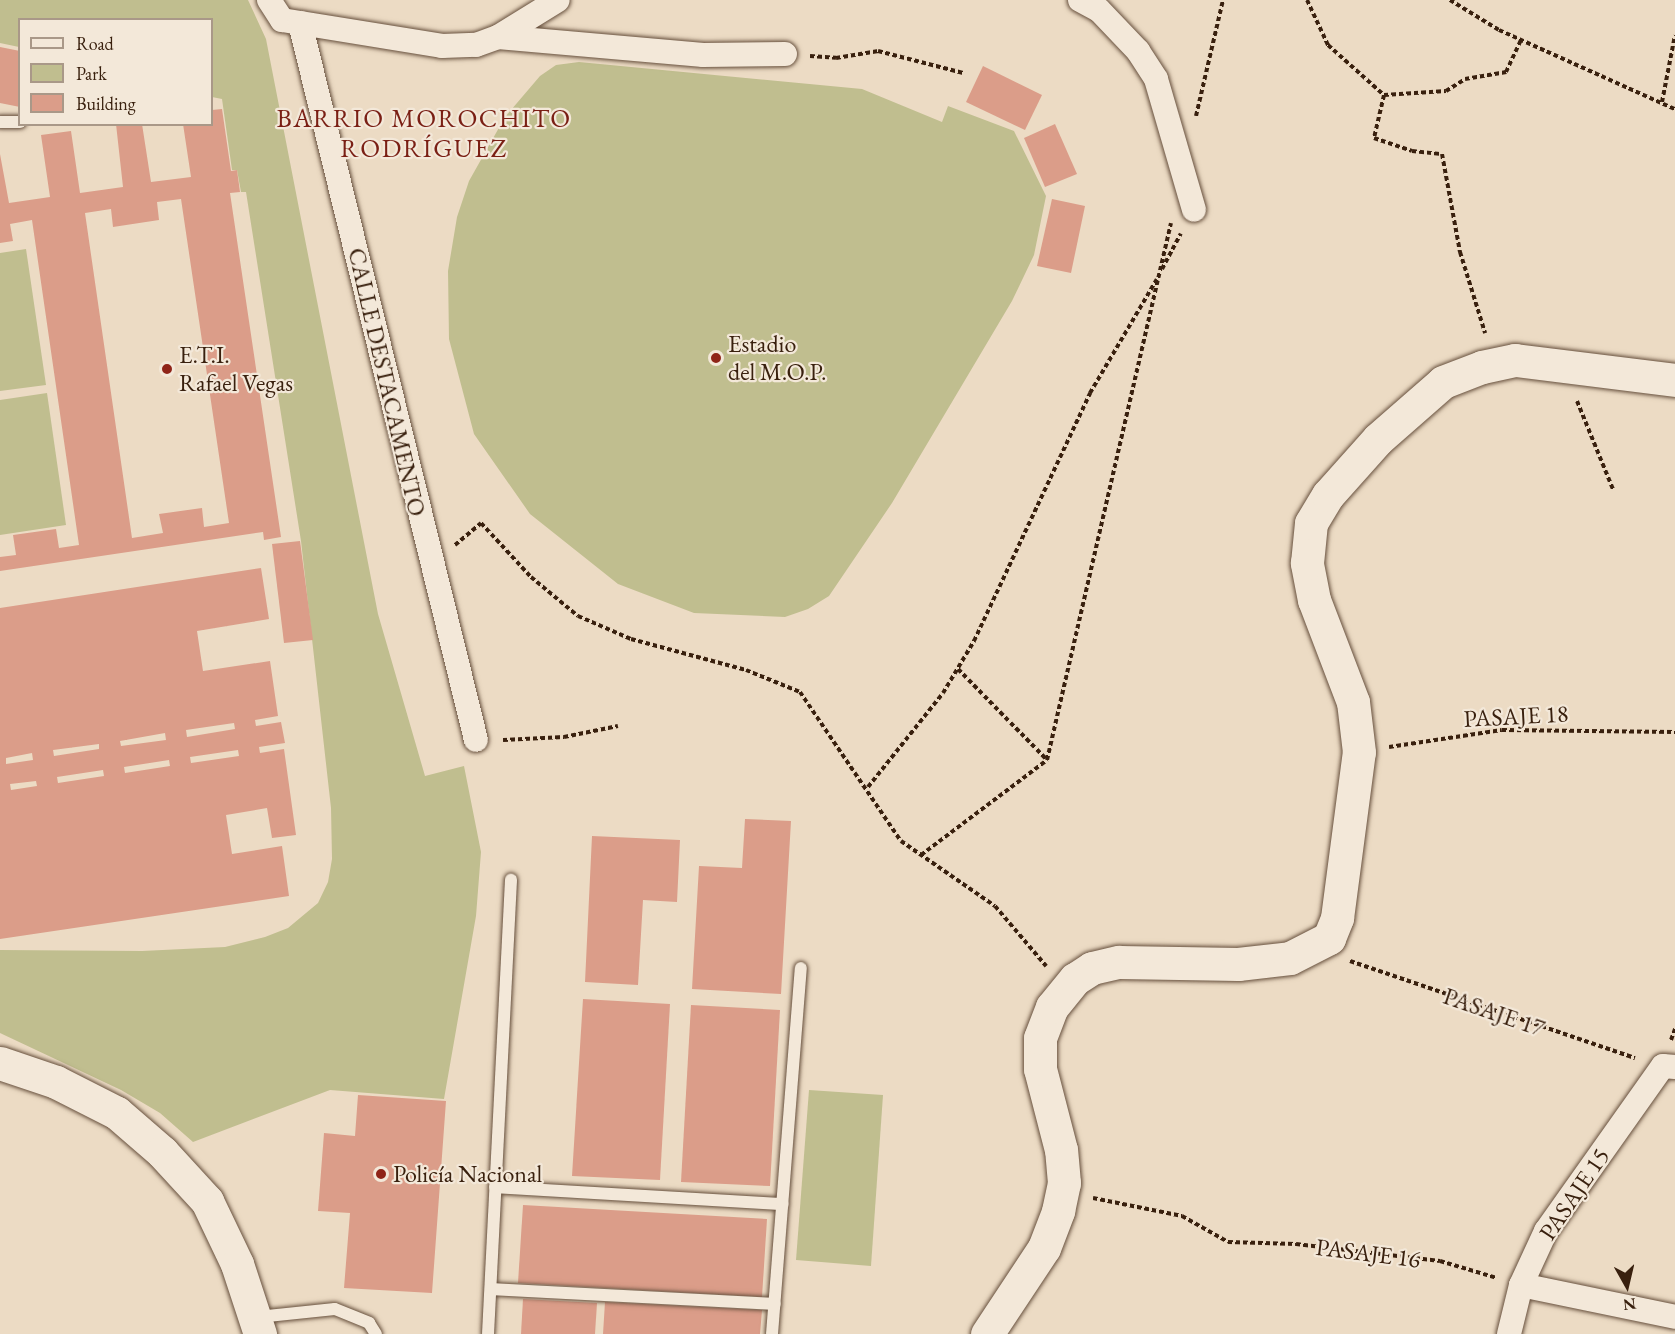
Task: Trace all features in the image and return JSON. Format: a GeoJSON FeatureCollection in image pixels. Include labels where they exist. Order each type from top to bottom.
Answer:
{"type":"FeatureCollection","features":[{"type":"Feature","properties":{"kind":"main road"},"geometry":{"type":"LineString","coordinates":[[987,1334],[1044,1248],[1063,1192],[1061,1150],[1046,1100],[1040,1058],[1040,1038],[1052,1006],[1066,990],[1092,968],[1119,962],[1238,964],[1290,958],[1315,949],[1329,938],[1337,918],[1359,752],[1353,702],[1314,600],[1307,562],[1311,522],[1328,495],[1378,439],[1443,382],[1495,364],[1515,360],[1675,380]]}},
{"type":"Feature","properties":{"kind":"main road"},"geometry":{"type":"LineString","coordinates":[[0,1063],[56,1082],[117,1113],[162,1152],[207,1201],[258,1326]]}},
{"type":"Feature","properties":{"kind":"street"},"geometry":{"type":"LineString","coordinates":[[284,14],[442,46],[476,45],[498,37],[558,0]]}},
{"type":"Feature","properties":{"kind":"street"},"geometry":{"type":"LineString","coordinates":[[1080,0],[1099,10],[1131,42],[1156,79],[1183,214]]}},
{"type":"Feature","properties":{"kind":"street","name":"CALLE DESTACAMENTO"},"geometry":{"type":"LineString","coordinates":[[284,14],[476,740]]}},
{"type":"Feature","properties":{"kind":"street"},"geometry":{"type":"LineString","coordinates":[[498,37],[703,55],[785,54]]}},
{"type":"Feature","properties":{"kind":"street","name":"PASAJE 15"},"geometry":{"type":"LineString","coordinates":[[1509,1334],[1521,1285],[1546,1231],[1669,1066]]}},
{"type":"Feature","properties":{"kind":"street"},"geometry":{"type":"LineString","coordinates":[[1521,1285],[1675,1317]]}},
{"type":"Feature","properties":{"kind":"lane"},"geometry":{"type":"LineString","coordinates":[[0,122],[18,122]]}},
{"type":"Feature","properties":{"kind":"lane"},"geometry":{"type":"LineString","coordinates":[[488,1334],[511,880]]}},
{"type":"Feature","properties":{"kind":"lane"},"geometry":{"type":"LineString","coordinates":[[772,1334],[801,969]]}},
{"type":"Feature","properties":{"kind":"lane"},"geometry":{"type":"LineString","coordinates":[[495,1187],[782,1204]]}},
{"type":"Feature","properties":{"kind":"lane"},"geometry":{"type":"LineString","coordinates":[[491,1289],[775,1305]]}},
{"type":"Feature","properties":{"kind":"lane"},"geometry":{"type":"LineString","coordinates":[[258,1326],[335,1309],[369,1323],[376,1334]]}},
{"type":"Feature","properties":{"kind":"path"},"geometry":{"type":"LineString","coordinates":[[1194,127],[1223,0]]}},
{"type":"Feature","properties":{"kind":"path"},"geometry":{"type":"LineString","coordinates":[[1307,0],[1328,45],[1384,96],[1446,91],[1465,79],[1506,72],[1521,40]]}},
{"type":"Feature","properties":{"kind":"path"},"geometry":{"type":"LineString","coordinates":[[1450,0],[1521,40],[1675,109]]}},
{"type":"Feature","properties":{"kind":"path"},"geometry":{"type":"LineString","coordinates":[[1662,103],[1675,36]]}},
{"type":"Feature","properties":{"kind":"path"},"geometry":{"type":"LineString","coordinates":[[785,54],[836,58],[878,51],[963,73]]}},
{"type":"Feature","properties":{"kind":"path"},"geometry":{"type":"LineString","coordinates":[[1384,96],[1374,138],[1412,151],[1442,154],[1460,252],[1495,364]]}},
{"type":"Feature","properties":{"kind":"path"},"geometry":{"type":"LineString","coordinates":[[868,787],[958,669],[1090,393],[1183,214]]}},
{"type":"Feature","properties":{"kind":"path"},"geometry":{"type":"LineString","coordinates":[[921,855],[1047,760],[1183,214]]}},
{"type":"Feature","properties":{"kind":"path"},"geometry":{"type":"LineString","coordinates":[[1563,366],[1613,489]]}},
{"type":"Feature","properties":{"kind":"path"},"geometry":{"type":"LineString","coordinates":[[431,565],[481,523],[531,576],[578,615],[630,639],[746,670],[800,692],[868,787],[901,841],[995,906],[1066,990]]}},
{"type":"Feature","properties":{"kind":"path"},"geometry":{"type":"LineString","coordinates":[[958,669],[1047,760]]}},
{"type":"Feature","properties":{"kind":"path"},"geometry":{"type":"LineString","coordinates":[[476,740],[529,741],[618,726]]}},
{"type":"Feature","properties":{"kind":"path","name":"PASAJE 18"},"geometry":{"type":"LineString","coordinates":[[1359,752],[1502,730],[1675,732]]}},
{"type":"Feature","properties":{"kind":"path","name":"PASAJE 17"},"geometry":{"type":"LineString","coordinates":[[1315,949],[1537,1028],[1669,1066]]}},
{"type":"Feature","properties":{"kind":"path","name":"PASAJE 16"},"geometry":{"type":"LineString","coordinates":[[1063,1192],[1182,1216],[1228,1242],[1296,1244],[1440,1261],[1521,1285]]}},
{"type":"Feature","properties":{"kind":"green space"},"geometry":{"type":"Polygon","coordinates":[[[0,0],[248,0],[266,39],[378,614],[425,776],[464,766],[481,852],[476,916],[444,1099],[330,1090],[193,1142],[160,1113],[121,1090],[0,1033],[0,950],[142,951],[225,947],[265,937],[288,928],[318,903],[328,882],[332,859],[331,808],[301,541],[246,192],[241,192],[237,170],[232,170],[222,99],[213,97],[213,18],[18,18],[18,47],[0,43],[0,0]]]}},
{"type":"Feature","properties":{"kind":"green space","name":"Estadio del M.O.P."},"geometry":{"type":"Polygon","coordinates":[[[579,62],[862,89],[942,122],[948,106],[1014,131],[1046,196],[1034,255],[1012,301],[892,503],[829,596],[808,609],[785,617],[694,613],[618,584],[530,514],[474,434],[449,339],[448,271],[457,217],[469,181],[505,117],[540,76],[556,65],[579,62]]]}},
{"type":"Feature","properties":{"kind":"green space"},"geometry":{"type":"Polygon","coordinates":[[[26,249],[46,385],[0,391],[0,253],[26,249]]]}},
{"type":"Feature","properties":{"kind":"green space"},"geometry":{"type":"Polygon","coordinates":[[[47,393],[66,525],[0,535],[0,400],[47,393]]]}},
{"type":"Feature","properties":{"kind":"green space"},"geometry":{"type":"Polygon","coordinates":[[[809,1090],[883,1095],[871,1266],[796,1260],[809,1090]]]}},
{"type":"Feature","properties":{"kind":"building"},"geometry":{"type":"Polygon","coordinates":[[[0,47],[18,51],[18,107],[0,103],[0,47]]]}},
{"type":"Feature","properties":{"kind":"building"},"geometry":{"type":"Polygon","coordinates":[[[983,66],[1042,95],[1025,130],[966,102],[983,66]]]}},
{"type":"Feature","properties":{"kind":"building"},"geometry":{"type":"Polygon","coordinates":[[[222,109],[231,171],[237,170],[240,192],[230,193],[281,537],[264,540],[263,532],[0,571],[0,557],[16,555],[13,535],[56,529],[59,548],[79,545],[32,220],[10,224],[13,241],[0,243],[0,154],[9,203],[50,197],[41,135],[71,131],[80,193],[123,187],[116,126],[142,126],[151,182],[191,177],[183,126],[213,126],[213,110],[222,109]],[[181,199],[157,202],[159,220],[113,227],[111,209],[85,213],[132,538],[163,533],[159,514],[202,508],[204,527],[229,523],[181,199]]]}},
{"type":"Feature","properties":{"kind":"building"},"geometry":{"type":"Polygon","coordinates":[[[1055,124],[1077,174],[1045,187],[1024,138],[1055,124]]]}},
{"type":"Feature","properties":{"kind":"building"},"geometry":{"type":"Polygon","coordinates":[[[1052,199],[1085,206],[1071,273],[1037,266],[1052,199]]]}},
{"type":"Feature","properties":{"kind":"building"},"geometry":{"type":"Polygon","coordinates":[[[300,541],[313,640],[284,643],[272,544],[300,541]]]}},
{"type":"Feature","properties":{"kind":"building"},"geometry":{"type":"Polygon","coordinates":[[[261,568],[269,619],[197,631],[203,671],[270,661],[278,716],[255,720],[256,726],[281,722],[285,743],[259,747],[260,753],[284,749],[296,835],[272,838],[267,808],[226,815],[232,854],[282,846],[289,896],[0,939],[0,608],[261,568]],[[234,723],[186,730],[187,737],[235,729],[234,723]],[[165,733],[120,741],[121,746],[166,740],[165,733]],[[99,744],[53,750],[54,756],[99,749],[99,744]],[[238,750],[190,757],[191,763],[239,756],[238,750]],[[32,753],[6,758],[6,764],[33,760],[32,753]],[[169,760],[124,767],[125,773],[170,766],[169,760]],[[103,770],[57,777],[58,783],[104,776],[103,770]],[[36,781],[10,784],[11,790],[37,786],[36,781]]]}},
{"type":"Feature","properties":{"kind":"building"},"geometry":{"type":"Polygon","coordinates":[[[745,819],[791,821],[781,994],[692,989],[699,866],[742,868],[745,819]]]}},
{"type":"Feature","properties":{"kind":"building"},"geometry":{"type":"Polygon","coordinates":[[[592,836],[680,840],[677,902],[643,900],[638,985],[585,982],[592,836]]]}},
{"type":"Feature","properties":{"kind":"building"},"geometry":{"type":"Polygon","coordinates":[[[583,999],[670,1004],[660,1180],[572,1176],[583,999]]]}},
{"type":"Feature","properties":{"kind":"building"},"geometry":{"type":"Polygon","coordinates":[[[691,1005],[780,1010],[770,1186],[681,1182],[691,1005]]]}},
{"type":"Feature","properties":{"kind":"building","name":"Policía Nacional"},"geometry":{"type":"Polygon","coordinates":[[[358,1095],[446,1101],[432,1293],[344,1288],[350,1213],[318,1211],[324,1133],[355,1136],[358,1095]]]}},
{"type":"Feature","properties":{"kind":"building"},"geometry":{"type":"Polygon","coordinates":[[[523,1205],[767,1219],[762,1297],[518,1283],[523,1205]]]}},
{"type":"Feature","properties":{"kind":"building"},"geometry":{"type":"Polygon","coordinates":[[[523,1299],[597,1303],[595,1334],[521,1334],[523,1299]]]}},
{"type":"Feature","properties":{"kind":"building"},"geometry":{"type":"Polygon","coordinates":[[[605,1302],[762,1310],[760,1334],[603,1334],[605,1302]]]}},
{"type":"Feature","properties":{"kind":"place","name":"Estadio del M.O.P."},"geometry":{"type":"Point","coordinates":[716,358]}},
{"type":"Feature","properties":{"kind":"place","name":"E.T.I. Rafael Vegas"},"geometry":{"type":"Point","coordinates":[167,369]}},
{"type":"Feature","properties":{"kind":"place","name":"Policía Nacional"},"geometry":{"type":"Point","coordinates":[381,1174]}},
{"type":"Feature","properties":{"kind":"district","name":"BARRIO MOROCHITO RODRÍGUEZ"},"geometry":{"type":"Point","coordinates":[424,134]}}]}
